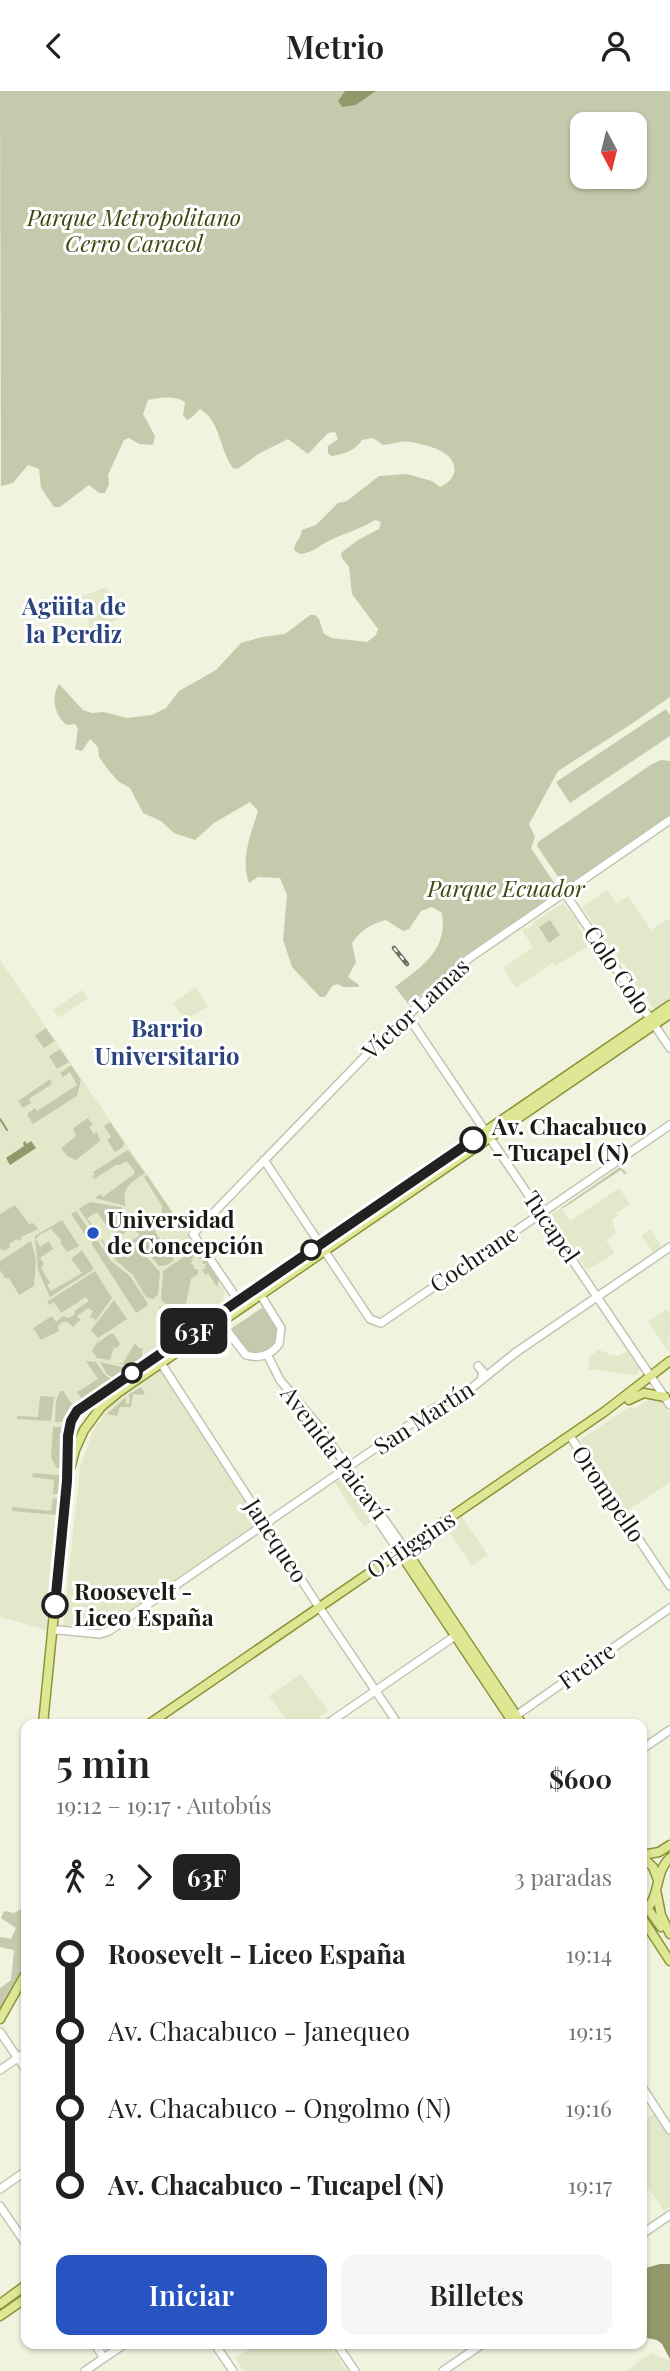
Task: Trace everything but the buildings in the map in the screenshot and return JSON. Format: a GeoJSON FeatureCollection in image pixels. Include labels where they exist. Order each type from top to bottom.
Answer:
{"type":"FeatureCollection","features":[{"type":"Feature","properties":{"kind":"main road","name":"Víctor Lamas"},"geometry":{"type":"LineString","coordinates":[[238,1300],[193,1234],[407,1015],[474,954],[670,820]]}},
{"type":"Feature","properties":{"kind":"main road","name":"Colo Colo"},"geometry":{"type":"LineString","coordinates":[[564,892],[670,1048]]}},
{"type":"Feature","properties":{"kind":"main road"},"geometry":{"type":"LineString","coordinates":[[43,1719],[67,1481],[68,1436],[71,1421],[80,1409],[260,1294],[322,1248],[652,1022],[670,1005]]}},
{"type":"Feature","properties":{"kind":"main road"},"geometry":{"type":"LineString","coordinates":[[652,1022],[670,1014]]}},
{"type":"Feature","properties":{"kind":"main road","name":"Tucapel"},"geometry":{"type":"LineString","coordinates":[[407,1015],[667,1401]]}},
{"type":"Feature","properties":{"kind":"main road","name":"Cochrane"},"geometry":{"type":"LineString","coordinates":[[322,1248],[370,1319],[381,1323],[670,1125]]}},
{"type":"Feature","properties":{"kind":"main road"},"geometry":{"type":"LineString","coordinates":[[264,1160],[322,1248]]}},
{"type":"Feature","properties":{"kind":"main road","name":"San Martín"},"geometry":{"type":"LineString","coordinates":[[52,1632],[58,1630],[106,1633],[442,1403],[473,1387],[515,1353],[670,1247]]}},
{"type":"Feature","properties":{"kind":"main road"},"geometry":{"type":"LineString","coordinates":[[218,1319],[238,1300],[322,1248]]}},
{"type":"Feature","properties":{"kind":"main road"},"geometry":{"type":"LineString","coordinates":[[218,1319],[246,1355],[254,1357],[267,1354],[279,1344],[281,1328],[260,1294]]}},
{"type":"Feature","properties":{"kind":"main road","name":"Avenida Paicaví"},"geometry":{"type":"LineString","coordinates":[[267,1354],[280,1380],[317,1424],[510,1719]]}},
{"type":"Feature","properties":{"kind":"main road"},"geometry":{"type":"LineString","coordinates":[[67,1481],[79,1441],[93,1416],[105,1402],[159,1360]]}},
{"type":"Feature","properties":{"kind":"main road","name":"Janequeo"},"geometry":{"type":"LineString","coordinates":[[159,1360],[395,1719]]}},
{"type":"Feature","properties":{"kind":"main road","name":"O'Higgins"},"geometry":{"type":"LineString","coordinates":[[156,1719],[570,1436],[670,1361]]}},
{"type":"Feature","properties":{"kind":"main road"},"geometry":{"type":"LineString","coordinates":[[478,1366],[483,1372],[481,1380]]}},
{"type":"Feature","properties":{"kind":"main road"},"geometry":{"type":"LineString","coordinates":[[604,1412],[635,1396],[648,1393],[667,1401]]}},
{"type":"Feature","properties":{"kind":"main road","name":"Orompello"},"geometry":{"type":"LineString","coordinates":[[570,1436],[670,1586]]}},
{"type":"Feature","properties":{"kind":"main road","name":"Avenida Paicaví"},"geometry":{"type":"LineString","coordinates":[[402,1551],[510,1719]]}},
{"type":"Feature","properties":{"kind":"main road","name":"Freire"},"geometry":{"type":"LineString","coordinates":[[514,1719],[670,1608]]}},
{"type":"Feature","properties":{"kind":"main road"},"geometry":{"type":"LineString","coordinates":[[334,1719],[455,1636]]}},
{"type":"Feature","properties":{"kind":"main road"},"geometry":{"type":"LineString","coordinates":[[647,1746],[670,1730]]}},
{"type":"Feature","properties":{"kind":"main road"},"geometry":{"type":"LineString","coordinates":[[647,1855],[659,1852],[670,1845]]}},
{"type":"Feature","properties":{"kind":"main road"},"geometry":{"type":"LineString","coordinates":[[647,1907],[654,1900],[663,1866],[670,1858]]}},
{"type":"Feature","properties":{"kind":"main road"},"geometry":{"type":"LineString","coordinates":[[647,1861],[653,1867],[661,1916],[670,1936]]}},
{"type":"Feature","properties":{"kind":"main road"},"geometry":{"type":"LineString","coordinates":[[647,1913],[670,1936]]}},
{"type":"Feature","properties":{"kind":"main road"},"geometry":{"type":"LineString","coordinates":[[647,1916],[670,1961]]}},
{"type":"Feature","properties":{"kind":"main road"},"geometry":{"type":"LineString","coordinates":[[0,2019],[21,1982]]}},
{"type":"Feature","properties":{"kind":"main road"},"geometry":{"type":"LineString","coordinates":[[0,2032],[21,2062]]}},
{"type":"Feature","properties":{"kind":"main road"},"geometry":{"type":"LineString","coordinates":[[0,2070],[21,2056]]}},
{"type":"Feature","properties":{"kind":"main road"},"geometry":{"type":"LineString","coordinates":[[647,2095],[670,2130]]}},
{"type":"Feature","properties":{"kind":"main road"},"geometry":{"type":"LineString","coordinates":[[0,2189],[21,2174]]}},
{"type":"Feature","properties":{"kind":"main road"},"geometry":{"type":"LineString","coordinates":[[0,2206],[21,2237]]}},
{"type":"Feature","properties":{"kind":"main road"},"geometry":{"type":"LineString","coordinates":[[647,2231],[670,2215]]}},
{"type":"Feature","properties":{"kind":"main road"},"geometry":{"type":"LineString","coordinates":[[0,2304],[21,2289]]}},
{"type":"Feature","properties":{"kind":"main road"},"geometry":{"type":"LineString","coordinates":[[0,2316],[21,2301]]}},
{"type":"Feature","properties":{"kind":"main road"},"geometry":{"type":"LineString","coordinates":[[98,2349],[104,2358]]}},
{"type":"Feature","properties":{"kind":"main road"},"geometry":{"type":"LineString","coordinates":[[85,2371],[118,2349]]}},
{"type":"Feature","properties":{"kind":"main road"},"geometry":{"type":"LineString","coordinates":[[218,2349],[233,2371]]}},
{"type":"Feature","properties":{"kind":"main road"},"geometry":{"type":"LineString","coordinates":[[340,2349],[355,2371]]}},
{"type":"Feature","properties":{"kind":"main road"},"geometry":{"type":"LineString","coordinates":[[443,2371],[475,2349]]}},
{"type":"Feature","properties":{"kind":"shaded area"},"geometry":{"type":"Polygon","coordinates":[[[345,91],[376,91],[356,105],[342,107],[338,101],[345,91]]]}},
{"type":"Feature","properties":{"kind":"shaded area"},"geometry":{"type":"Polygon","coordinates":[[[106,587],[123,616],[103,628],[89,631],[88,614],[75,599],[106,587]]]}},
{"type":"Feature","properties":{"kind":"shaded area"},"geometry":{"type":"Polygon","coordinates":[[[607,890],[616,904],[628,896],[651,930],[670,918],[670,1000],[655,1010],[582,907],[607,890]]]}},
{"type":"Feature","properties":{"kind":"shaded area"},"geometry":{"type":"Polygon","coordinates":[[[563,903],[579,923],[577,925],[590,945],[555,966],[552,963],[516,988],[503,968],[533,947],[522,930],[526,927],[530,929],[535,921],[563,903]]]}},
{"type":"Feature","properties":{"kind":"shaded area","name":"Universidad de Concepción"},"geometry":{"type":"Polygon","coordinates":[[[0,960],[225,1292],[222,1305],[150,1354],[257,1518],[258,1526],[107,1629],[63,1626],[80,1468],[92,1433],[103,1416],[73,1409],[65,1427],[47,1630],[0,1617],[0,960]]]}},
{"type":"Feature","properties":{"kind":"shaded area"},"geometry":{"type":"Polygon","coordinates":[[[196,987],[208,1006],[185,1020],[173,1003],[196,987]]]}},
{"type":"Feature","properties":{"kind":"shaded area"},"geometry":{"type":"Polygon","coordinates":[[[82,990],[88,998],[58,1018],[53,1010],[82,990]]]}},
{"type":"Feature","properties":{"kind":"shaded area"},"geometry":{"type":"Polygon","coordinates":[[[25,1141],[27,1144],[31,1141],[36,1148],[10,1165],[6,1158],[24,1146],[25,1141]]]}},
{"type":"Feature","properties":{"kind":"shaded area"},"geometry":{"type":"Polygon","coordinates":[[[619,1188],[630,1204],[612,1219],[616,1233],[606,1240],[615,1253],[587,1270],[552,1214],[561,1208],[570,1221],[619,1188]]]}},
{"type":"Feature","properties":{"kind":"shaded area"},"geometry":{"type":"Polygon","coordinates":[[[650,1229],[662,1246],[653,1252],[641,1236],[650,1229]]]}},
{"type":"Feature","properties":{"kind":"shaded area"},"geometry":{"type":"Polygon","coordinates":[[[666,1309],[670,1315],[669,1352],[648,1322],[666,1309]]]}},
{"type":"Feature","properties":{"kind":"shaded area"},"geometry":{"type":"Polygon","coordinates":[[[598,1350],[619,1356],[627,1351],[639,1368],[638,1373],[634,1375],[588,1369],[590,1356],[598,1350]]]}},
{"type":"Feature","properties":{"kind":"shaded area"},"geometry":{"type":"Polygon","coordinates":[[[651,1398],[660,1399],[670,1415],[670,1482],[627,1511],[580,1440],[631,1406],[634,1409],[651,1398]]]}},
{"type":"Feature","properties":{"kind":"shaded area"},"geometry":{"type":"Polygon","coordinates":[[[342,1478],[371,1522],[364,1527],[335,1483],[342,1478]]]}},
{"type":"Feature","properties":{"kind":"shaded area"},"geometry":{"type":"Polygon","coordinates":[[[462,1517],[488,1555],[472,1566],[446,1528],[462,1517]]]}},
{"type":"Feature","properties":{"kind":"shaded area"},"geometry":{"type":"Polygon","coordinates":[[[301,1674],[328,1711],[317,1719],[286,1719],[269,1696],[301,1674]]]}},
{"type":"Feature","properties":{"kind":"shaded area"},"geometry":{"type":"Polygon","coordinates":[[[655,2113],[670,2135],[670,2207],[664,2211],[647,2187],[647,2119],[655,2113]]]}},
{"type":"Feature","properties":{"kind":"shaded area"},"geometry":{"type":"Polygon","coordinates":[[[670,2264],[670,2359],[662,2344],[647,2338],[647,2268],[670,2264]]]}},
{"type":"Feature","properties":{"kind":"shaded area"},"geometry":{"type":"Polygon","coordinates":[[[249,2349],[332,2349],[347,2371],[244,2371],[235,2358],[249,2349]]]}},
{"type":"Feature","properties":{"kind":"shaded area"},"geometry":{"type":"Polygon","coordinates":[[[651,2353],[670,2361],[670,2371],[626,2371],[651,2353]]]}},
{"type":"Feature","properties":{"kind":"green space","name":"Parque Metropolitano Cerro Caracol"},"geometry":{"type":"Polygon","coordinates":[[[0,91],[345,91],[343,95],[356,105],[376,91],[670,91],[670,697],[558,771],[529,824],[535,837],[531,848],[557,887],[557,892],[479,947],[409,1005],[395,987],[423,965],[437,948],[443,926],[442,913],[432,907],[421,911],[409,929],[403,931],[386,920],[367,928],[352,943],[356,962],[348,977],[359,985],[358,987],[343,987],[338,984],[332,986],[325,997],[320,997],[292,967],[283,940],[287,895],[280,878],[258,877],[249,883],[246,856],[258,811],[250,802],[214,823],[195,840],[174,833],[161,821],[143,813],[130,788],[119,782],[109,771],[99,757],[98,747],[90,739],[82,751],[75,749],[78,729],[75,724],[67,725],[59,717],[54,701],[59,684],[83,710],[92,713],[104,712],[127,718],[152,715],[166,708],[179,691],[216,670],[241,643],[285,634],[310,615],[319,619],[324,634],[332,638],[367,642],[376,635],[378,629],[352,594],[349,567],[341,553],[379,529],[381,522],[375,520],[300,554],[294,550],[302,530],[316,525],[338,503],[347,501],[379,476],[407,474],[432,481],[440,487],[453,476],[453,462],[444,453],[424,445],[404,441],[383,445],[373,438],[362,440],[349,451],[331,456],[328,446],[338,439],[335,432],[328,433],[308,454],[288,439],[234,469],[207,414],[200,409],[187,420],[183,415],[185,402],[176,398],[162,398],[148,400],[143,414],[155,436],[153,445],[139,444],[129,438],[124,440],[108,475],[109,484],[105,493],[99,493],[89,485],[60,507],[54,507],[41,488],[39,469],[28,465],[13,483],[1,486],[0,91]]]}},
{"type":"Feature","properties":{"kind":"green space"},"geometry":{"type":"Polygon","coordinates":[[[666,709],[670,715],[670,736],[570,803],[556,782],[666,709]]]}},
{"type":"Feature","properties":{"kind":"green space","name":"Parque Ecuador"},"geometry":{"type":"Polygon","coordinates":[[[661,760],[670,761],[670,816],[570,884],[563,884],[537,846],[538,842],[661,760]]]}},
{"type":"Feature","properties":{"kind":"green space"},"geometry":{"type":"Polygon","coordinates":[[[550,920],[560,935],[549,943],[539,927],[550,920]]]}},
{"type":"Feature","properties":{"kind":"green space"},"geometry":{"type":"Polygon","coordinates":[[[46,1028],[55,1041],[44,1048],[35,1036],[46,1028]]]}},
{"type":"Feature","properties":{"kind":"green space"},"geometry":{"type":"Polygon","coordinates":[[[60,1049],[69,1062],[57,1069],[49,1056],[60,1049]]]}},
{"type":"Feature","properties":{"kind":"green space"},"geometry":{"type":"Polygon","coordinates":[[[71,1065],[81,1080],[77,1096],[33,1124],[27,1114],[35,1108],[37,1111],[77,1085],[70,1072],[63,1077],[60,1073],[71,1065]]]}},
{"type":"Feature","properties":{"kind":"green space"},"geometry":{"type":"Polygon","coordinates":[[[50,1079],[52,1084],[29,1099],[31,1103],[23,1108],[18,1101],[50,1079]]]}},
{"type":"Feature","properties":{"kind":"green space"},"geometry":{"type":"Polygon","coordinates":[[[88,1118],[93,1125],[89,1127],[94,1134],[97,1132],[100,1141],[76,1160],[67,1156],[61,1148],[76,1136],[73,1128],[88,1118]]]}},
{"type":"Feature","properties":{"kind":"green space"},"geometry":{"type":"Polygon","coordinates":[[[110,1122],[124,1142],[123,1147],[115,1152],[107,1140],[111,1137],[104,1126],[110,1122]]]}},
{"type":"Feature","properties":{"kind":"green space"},"geometry":{"type":"Polygon","coordinates":[[[128,1150],[145,1173],[126,1190],[126,1206],[95,1198],[100,1194],[103,1197],[134,1174],[135,1171],[126,1161],[94,1179],[92,1176],[95,1175],[93,1172],[128,1150]]]}},
{"type":"Feature","properties":{"kind":"green space"},"geometry":{"type":"Polygon","coordinates":[[[620,1167],[627,1173],[624,1174],[621,1170],[561,1208],[620,1167]]]}},
{"type":"Feature","properties":{"kind":"green space"},"geometry":{"type":"Polygon","coordinates":[[[147,1175],[172,1212],[154,1223],[134,1215],[141,1210],[146,1217],[152,1213],[159,1216],[162,1212],[162,1206],[144,1177],[147,1175]]]}},
{"type":"Feature","properties":{"kind":"green space"},"geometry":{"type":"Polygon","coordinates":[[[90,1202],[121,1207],[135,1223],[152,1227],[174,1260],[159,1266],[137,1241],[111,1257],[102,1239],[111,1254],[140,1235],[132,1228],[120,1236],[113,1225],[106,1225],[97,1212],[87,1218],[97,1231],[95,1232],[79,1209],[90,1202]]]}},
{"type":"Feature","properties":{"kind":"green space"},"geometry":{"type":"Polygon","coordinates":[[[15,1205],[29,1224],[33,1223],[38,1229],[9,1244],[10,1247],[4,1251],[0,1250],[0,1214],[15,1205]]]}},
{"type":"Feature","properties":{"kind":"green space"},"geometry":{"type":"Polygon","coordinates":[[[76,1211],[94,1236],[88,1239],[71,1214],[76,1211]]]}},
{"type":"Feature","properties":{"kind":"green space"},"geometry":{"type":"Polygon","coordinates":[[[62,1220],[79,1246],[67,1252],[60,1242],[62,1241],[51,1229],[39,1235],[36,1239],[40,1247],[49,1241],[53,1249],[40,1258],[44,1264],[41,1268],[50,1283],[47,1285],[51,1291],[82,1273],[71,1259],[82,1250],[94,1269],[50,1297],[38,1270],[35,1236],[62,1220]]]}},
{"type":"Feature","properties":{"kind":"green space"},"geometry":{"type":"Polygon","coordinates":[[[31,1241],[36,1260],[34,1286],[19,1295],[9,1278],[5,1278],[0,1270],[0,1261],[31,1241]]]}},
{"type":"Feature","properties":{"kind":"green space"},"geometry":{"type":"Polygon","coordinates":[[[98,1241],[111,1261],[130,1276],[147,1306],[136,1313],[91,1243],[98,1241]]]}},
{"type":"Feature","properties":{"kind":"green space"},"geometry":{"type":"Polygon","coordinates":[[[136,1245],[160,1272],[158,1295],[153,1299],[146,1297],[133,1275],[114,1259],[136,1245]]]}},
{"type":"Feature","properties":{"kind":"green space"},"geometry":{"type":"Polygon","coordinates":[[[197,1248],[219,1281],[217,1287],[202,1269],[205,1269],[206,1264],[203,1264],[198,1254],[194,1254],[191,1264],[194,1269],[198,1269],[198,1274],[191,1279],[186,1303],[191,1310],[198,1306],[203,1313],[213,1307],[213,1311],[197,1322],[198,1320],[187,1312],[164,1303],[161,1299],[163,1271],[197,1248]]]}},
{"type":"Feature","properties":{"kind":"green space"},"geometry":{"type":"Polygon","coordinates":[[[95,1271],[112,1298],[96,1320],[90,1317],[93,1311],[88,1308],[77,1316],[80,1320],[73,1327],[62,1322],[58,1326],[59,1331],[41,1340],[33,1328],[52,1316],[56,1322],[63,1316],[69,1318],[89,1301],[86,1297],[61,1313],[54,1302],[49,1305],[47,1302],[95,1271]]]}},
{"type":"Feature","properties":{"kind":"green space"},"geometry":{"type":"Polygon","coordinates":[[[114,1300],[127,1319],[98,1338],[91,1330],[114,1300]]]}},
{"type":"Feature","properties":{"kind":"green space"},"geometry":{"type":"Polygon","coordinates":[[[159,1306],[188,1316],[194,1322],[193,1325],[168,1341],[155,1339],[160,1337],[158,1330],[177,1328],[180,1318],[160,1317],[159,1306]]]}},
{"type":"Feature","properties":{"kind":"green space"},"geometry":{"type":"Polygon","coordinates":[[[265,1306],[275,1325],[278,1338],[272,1349],[251,1354],[242,1348],[229,1330],[265,1306]]]}},
{"type":"Feature","properties":{"kind":"green space"},"geometry":{"type":"Polygon","coordinates":[[[114,1334],[120,1344],[117,1348],[114,1347],[110,1360],[97,1358],[92,1351],[96,1344],[114,1334]]]}},
{"type":"Feature","properties":{"kind":"green space"},"geometry":{"type":"Polygon","coordinates":[[[135,1343],[140,1349],[143,1347],[141,1362],[133,1366],[116,1363],[123,1363],[135,1343]]]}},
{"type":"Feature","properties":{"kind":"green space"},"geometry":{"type":"Polygon","coordinates":[[[86,1361],[96,1362],[105,1375],[113,1380],[83,1401],[77,1392],[98,1379],[86,1361]]]}},
{"type":"Feature","properties":{"kind":"green space"},"geometry":{"type":"Polygon","coordinates":[[[100,1362],[131,1369],[115,1379],[107,1374],[100,1362]]]}},
{"type":"Feature","properties":{"kind":"green space"},"geometry":{"type":"Polygon","coordinates":[[[141,1387],[145,1393],[133,1394],[131,1407],[120,1407],[117,1416],[107,1414],[126,1397],[126,1404],[129,1404],[128,1395],[141,1387]]]}},
{"type":"Feature","properties":{"kind":"green space"},"geometry":{"type":"Polygon","coordinates":[[[60,1391],[63,1391],[74,1407],[66,1422],[55,1422],[56,1401],[60,1391]]]}},
{"type":"Feature","properties":{"kind":"green space"},"geometry":{"type":"Polygon","coordinates":[[[40,1396],[54,1397],[51,1421],[17,1419],[17,1416],[38,1417],[40,1396]]]}},
{"type":"Feature","properties":{"kind":"green space"},"geometry":{"type":"Polygon","coordinates":[[[53,1427],[65,1427],[62,1468],[57,1468],[51,1458],[53,1427]]]}},
{"type":"Feature","properties":{"kind":"green space"},"geometry":{"type":"Polygon","coordinates":[[[33,1473],[56,1477],[62,1475],[60,1494],[53,1494],[54,1480],[32,1477],[33,1473]]]}},
{"type":"Feature","properties":{"kind":"green space"},"geometry":{"type":"Polygon","coordinates":[[[53,1498],[60,1499],[57,1515],[12,1511],[12,1507],[51,1511],[53,1498]]]}},
{"type":"Feature","properties":{"kind":"green space"},"geometry":{"type":"Polygon","coordinates":[[[21,1909],[21,1977],[0,2012],[0,1988],[11,1980],[14,1950],[0,1947],[0,1937],[11,1939],[16,1928],[1,1918],[4,1911],[14,1913],[21,1909]]]}},
{"type":"Feature","properties":{"kind":"waterway"},"geometry":{"type":"LineString","coordinates":[[0,1119],[7,1130]]}},
{"type":"Feature","properties":{"kind":"railway"},"geometry":{"type":"LineString","coordinates":[[394,948],[407,964]]}},
{"type":"Feature","properties":{"kind":"bus line","name":"63F"},"geometry":{"type":"LineString","coordinates":[[55,1605],[67,1481],[68,1436],[71,1421],[77,1411],[473,1140]]}},
{"type":"Feature","properties":{"kind":"place","name":"Av. Chacabuco - Tucapel (N)"},"geometry":{"type":"Point","coordinates":[473,1140]}},
{"type":"Feature","properties":{"kind":"place","name":"Universidad de Concepción"},"geometry":{"type":"Point","coordinates":[93,1233]}},
{"type":"Feature","properties":{"kind":"place","name":"Roosevelt - Liceo España"},"geometry":{"type":"Point","coordinates":[55,1605]}},
{"type":"Feature","properties":{"kind":"district","name":"Agüita de la Perdiz"},"geometry":{"type":"Point","coordinates":[74,621]}},
{"type":"Feature","properties":{"kind":"district","name":"Barrio Universitario"},"geometry":{"type":"Point","coordinates":[167,1043]}}]}
